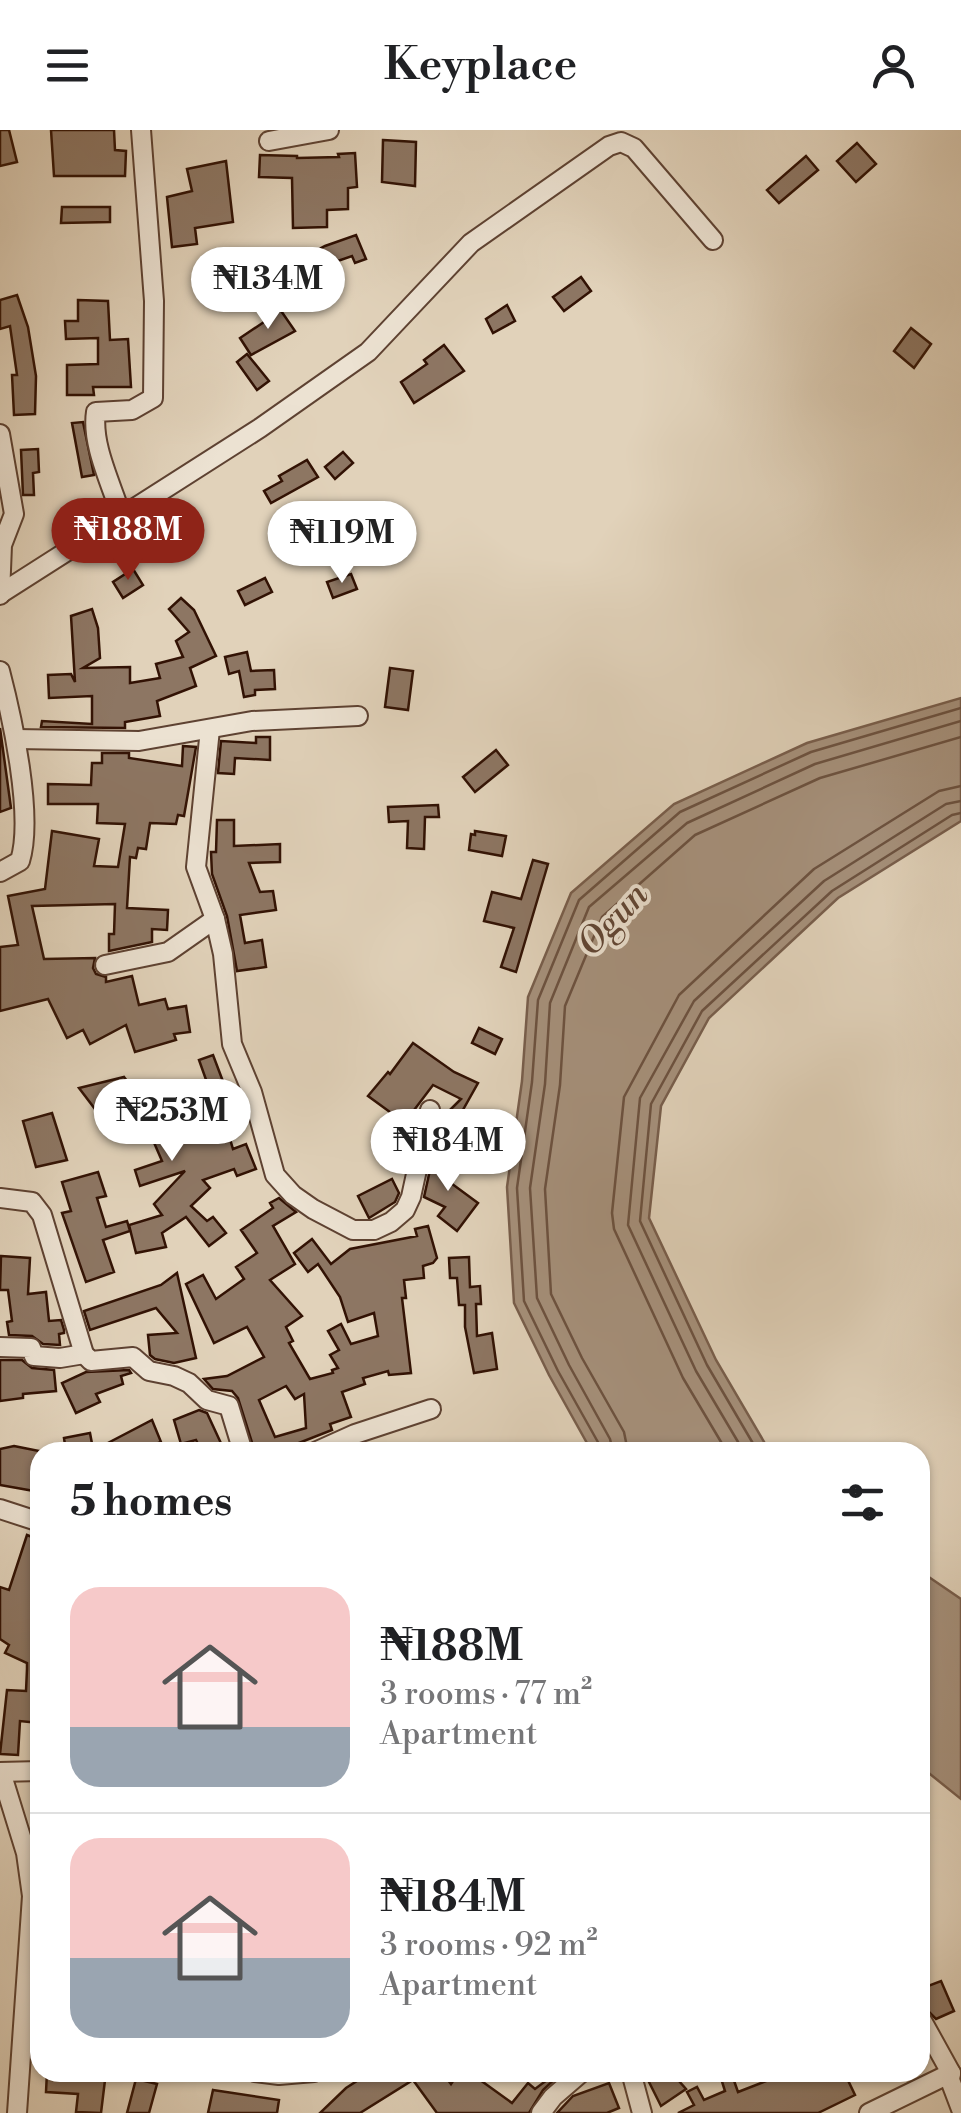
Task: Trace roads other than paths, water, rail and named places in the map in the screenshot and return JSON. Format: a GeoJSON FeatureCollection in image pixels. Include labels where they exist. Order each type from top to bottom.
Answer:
{"type":"FeatureCollection","features":[{"type":"Feature","properties":{"kind":"street"},"geometry":{"type":"LineString","coordinates":[[121,515],[98,448],[94,417],[96,412],[132,410],[153,398],[154,301],[141,130]]}},
{"type":"Feature","properties":{"kind":"street"},"geometry":{"type":"LineString","coordinates":[[269,141],[330,130]]}},
{"type":"Feature","properties":{"kind":"street"},"geometry":{"type":"LineString","coordinates":[[0,595],[260,428],[368,352],[471,243],[610,146],[621,142],[634,148],[713,240]]}},
{"type":"Feature","properties":{"kind":"street"},"geometry":{"type":"LineString","coordinates":[[0,434],[14,514],[1,546],[0,595]]}},
{"type":"Feature","properties":{"kind":"street"},"geometry":{"type":"LineString","coordinates":[[0,671],[16,739],[24,850],[20,861],[0,872]]}},
{"type":"Feature","properties":{"kind":"street"},"geometry":{"type":"LineString","coordinates":[[16,739],[123,742],[252,720],[358,716]]}},
{"type":"Feature","properties":{"kind":"street"},"geometry":{"type":"LineString","coordinates":[[210,729],[196,867],[215,919],[226,972],[232,1044],[252,1092],[274,1175],[293,1195],[334,1223],[352,1230],[374,1230],[391,1222],[411,1197],[430,1110]]}},
{"type":"Feature","properties":{"kind":"street"},"geometry":{"type":"LineString","coordinates":[[105,965],[168,952],[215,919]]}},
{"type":"Feature","properties":{"kind":"street"},"geometry":{"type":"LineString","coordinates":[[0,1198],[32,1202],[42,1215],[84,1354],[98,1363],[119,1356],[133,1357],[150,1371],[174,1376],[207,1400],[228,1406],[240,1442]]}},
{"type":"Feature","properties":{"kind":"street"},"geometry":{"type":"LineString","coordinates":[[0,1347],[31,1348],[34,1356],[60,1358],[84,1354]]}},
{"type":"Feature","properties":{"kind":"street"},"geometry":{"type":"LineString","coordinates":[[337,1442],[432,1409]]}},
{"type":"Feature","properties":{"kind":"street"},"geometry":{"type":"LineString","coordinates":[[0,1509],[30,1519]]}},
{"type":"Feature","properties":{"kind":"street"},"geometry":{"type":"LineString","coordinates":[[30,1771],[0,1772],[30,1847]]}},
{"type":"Feature","properties":{"kind":"street"},"geometry":{"type":"LineString","coordinates":[[930,2035],[951,2073],[961,2109]]}},
{"type":"Feature","properties":{"kind":"street"},"geometry":{"type":"LineString","coordinates":[[16,2113],[30,2036]]}},
{"type":"Feature","properties":{"kind":"street"},"geometry":{"type":"LineString","coordinates":[[869,2113],[951,2073]]}},
{"type":"Feature","properties":{"kind":"street"},"geometry":{"type":"LineString","coordinates":[[542,2113],[570,2082]]}},
{"type":"Feature","properties":{"kind":"street"},"geometry":{"type":"LineString","coordinates":[[634,2082],[642,2113]]}},
{"type":"Feature","properties":{"kind":"water","name":"Ogun"},"geometry":{"type":"Polygon","coordinates":[[[961,698],[961,821],[838,898],[709,1018],[661,1106],[649,1218],[716,1360],[764,1442],[586,1442],[514,1303],[507,1187],[522,1081],[528,997],[571,893],[674,804],[807,743],[961,698]]]}},
{"type":"Feature","properties":{"kind":"water"},"geometry":{"type":"Polygon","coordinates":[[[930,1578],[961,1599],[961,1799],[930,1774],[930,1578]]]}}]}
